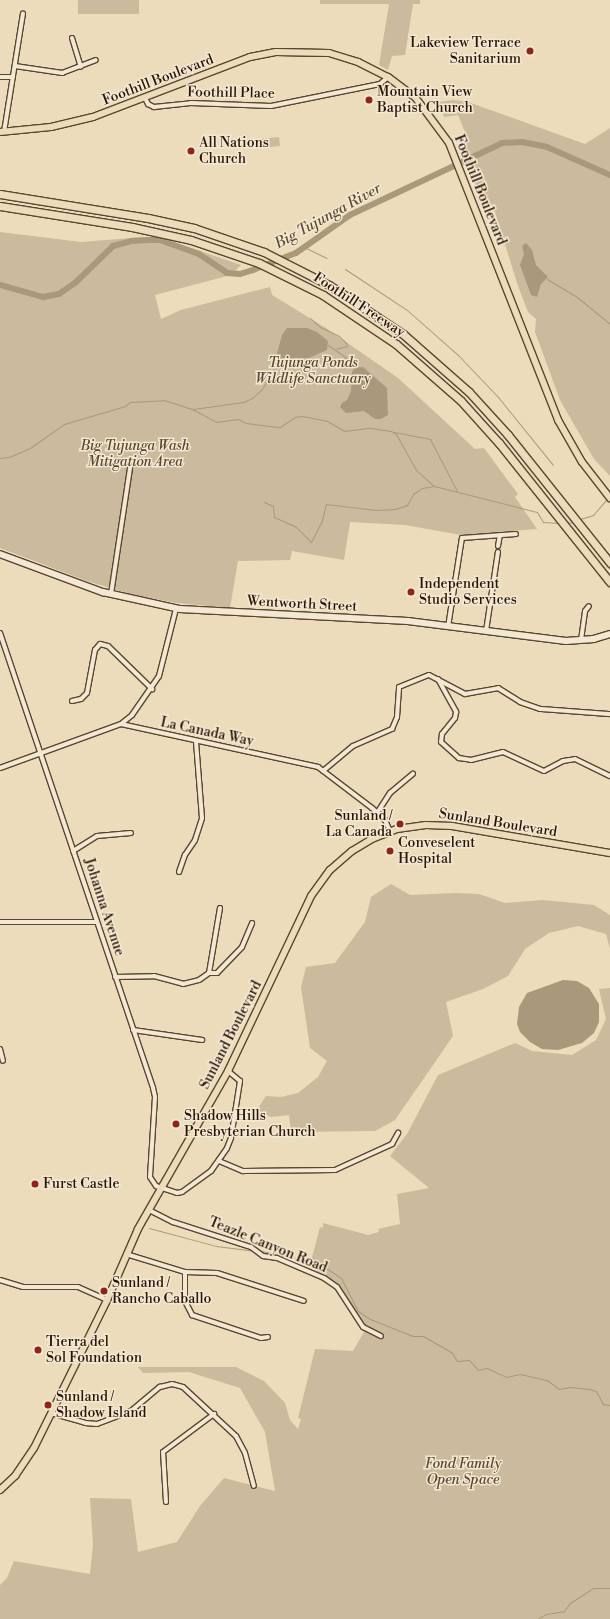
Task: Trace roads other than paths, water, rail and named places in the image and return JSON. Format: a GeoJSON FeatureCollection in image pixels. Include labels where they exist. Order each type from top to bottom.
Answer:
{"type":"FeatureCollection","features":[{"type":"Feature","properties":{"kind":"highway","name":"Foothill Freeway"},"geometry":{"type":"LineString","coordinates":[[0,194],[132,215],[222,237],[277,258],[314,277],[379,317],[442,366],[499,424],[610,563]]}},
{"type":"Feature","properties":{"kind":"highway","name":"Foothill Freeway"},"geometry":{"type":"LineString","coordinates":[[0,206],[162,233],[212,246],[259,263],[299,282],[366,322],[428,370],[490,432],[610,582]]}},
{"type":"Feature","properties":{"kind":"main road","name":"Foothill Boulevard"},"geometry":{"type":"LineString","coordinates":[[2,132],[70,124],[145,98],[250,57],[284,51],[310,51],[343,57],[388,77],[415,97],[444,135],[483,228],[558,420],[582,462],[610,498]]}},
{"type":"Feature","properties":{"kind":"main road","name":"Wentworth Street"},"geometry":{"type":"LineString","coordinates":[[0,554],[110,594],[176,609],[408,621],[448,627],[581,640],[610,634]]}},
{"type":"Feature","properties":{"kind":"main road","name":"Sunland Boulevard"},"geometry":{"type":"LineString","coordinates":[[0,1490],[24,1463],[107,1300],[126,1254],[149,1210],[228,1071],[318,886],[330,870],[352,851],[390,831],[420,825],[448,826],[610,853]]}},
{"type":"Feature","properties":{"kind":"street"},"geometry":{"type":"LineString","coordinates":[[2,132],[15,66],[23,14]]}},
{"type":"Feature","properties":{"kind":"street"},"geometry":{"type":"LineString","coordinates":[[72,38],[81,67]]}},
{"type":"Feature","properties":{"kind":"street"},"geometry":{"type":"LineString","coordinates":[[15,66],[58,73],[81,67],[96,60]]}},
{"type":"Feature","properties":{"kind":"street"},"geometry":{"type":"LineString","coordinates":[[0,77],[13,76]]}},
{"type":"Feature","properties":{"kind":"street","name":"Foothill Place"},"geometry":{"type":"LineString","coordinates":[[145,98],[148,104],[154,107],[191,103],[271,106],[380,84],[388,77]]}},
{"type":"Feature","properties":{"kind":"street"},"geometry":{"type":"LineString","coordinates":[[110,594],[131,462]]}},
{"type":"Feature","properties":{"kind":"street"},"geometry":{"type":"LineString","coordinates":[[448,627],[462,538],[516,534]]}},
{"type":"Feature","properties":{"kind":"street"},"geometry":{"type":"LineString","coordinates":[[498,546],[500,535]]}},
{"type":"Feature","properties":{"kind":"street"},"geometry":{"type":"LineString","coordinates":[[486,631],[498,552]]}},
{"type":"Feature","properties":{"kind":"street"},"geometry":{"type":"LineString","coordinates":[[581,640],[584,611],[589,606]]}},
{"type":"Feature","properties":{"kind":"street"},"geometry":{"type":"LineString","coordinates":[[0,768],[121,724],[132,715],[152,688],[163,665],[176,609]]}},
{"type":"Feature","properties":{"kind":"street","name":"Johanna Avenue"},"geometry":{"type":"LineString","coordinates":[[0,633],[155,1097],[150,1177],[152,1182],[161,1189]]}},
{"type":"Feature","properties":{"kind":"street"},"geometry":{"type":"LineString","coordinates":[[72,701],[81,699],[87,693],[95,650],[100,644],[108,646],[152,688]]}},
{"type":"Feature","properties":{"kind":"street"},"geometry":{"type":"LineString","coordinates":[[323,770],[353,746],[392,729],[398,717],[399,687],[429,675],[465,694],[498,688],[520,702],[540,709],[610,714]]}},
{"type":"Feature","properties":{"kind":"street"},"geometry":{"type":"LineString","coordinates":[[438,679],[456,712],[455,718],[442,734],[442,742],[460,758],[473,760],[503,752],[544,771],[563,761],[577,759],[610,776]]}},
{"type":"Feature","properties":{"kind":"street","name":"La Canada Way"},"geometry":{"type":"LineString","coordinates":[[121,724],[323,770],[387,823],[390,831]]}},
{"type":"Feature","properties":{"kind":"street"},"geometry":{"type":"LineString","coordinates":[[179,872],[185,855],[195,840],[202,818],[196,741]]}},
{"type":"Feature","properties":{"kind":"street"},"geometry":{"type":"LineString","coordinates":[[376,813],[393,790],[413,774]]}},
{"type":"Feature","properties":{"kind":"street"},"geometry":{"type":"LineString","coordinates":[[73,851],[97,836],[131,833]]}},
{"type":"Feature","properties":{"kind":"street"},"geometry":{"type":"LineString","coordinates":[[209,973],[220,908]]}},
{"type":"Feature","properties":{"kind":"street"},"geometry":{"type":"LineString","coordinates":[[0,922],[97,922]]}},
{"type":"Feature","properties":{"kind":"street"},"geometry":{"type":"LineString","coordinates":[[115,977],[154,976],[183,984],[199,980],[209,973],[217,973],[242,947],[252,923]]}},
{"type":"Feature","properties":{"kind":"street"},"geometry":{"type":"LineString","coordinates":[[133,1030],[202,1040]]}},
{"type":"Feature","properties":{"kind":"street"},"geometry":{"type":"LineString","coordinates":[[0,1049],[3,1062]]}},
{"type":"Feature","properties":{"kind":"street"},"geometry":{"type":"LineString","coordinates":[[161,1189],[177,1194],[182,1192],[203,1178],[219,1161],[232,1138],[240,1081],[228,1071]]}},
{"type":"Feature","properties":{"kind":"street"},"geometry":{"type":"LineString","coordinates":[[219,1161],[243,1171],[334,1170],[352,1163],[384,1146],[392,1144],[398,1133]]}},
{"type":"Feature","properties":{"kind":"street","name":"Teazle Canyon Road"},"geometry":{"type":"LineString","coordinates":[[149,1210],[173,1222],[251,1247],[263,1256],[277,1258],[324,1278],[337,1287],[363,1327],[381,1336]]}},
{"type":"Feature","properties":{"kind":"street"},"geometry":{"type":"LineString","coordinates":[[126,1254],[186,1272],[217,1273],[304,1301]]}},
{"type":"Feature","properties":{"kind":"street"},"geometry":{"type":"LineString","coordinates":[[186,1272],[185,1301],[192,1315],[262,1338],[268,1337]]}},
{"type":"Feature","properties":{"kind":"street"},"geometry":{"type":"LineString","coordinates":[[0,1280],[23,1287],[78,1287],[107,1300]]}},
{"type":"Feature","properties":{"kind":"street"},"geometry":{"type":"LineString","coordinates":[[51,1412],[85,1423],[97,1424],[131,1411],[157,1388],[172,1384],[188,1390],[232,1430],[242,1445],[254,1486]]}},
{"type":"Feature","properties":{"kind":"street"},"geometry":{"type":"LineString","coordinates":[[166,1502],[163,1452],[214,1414]]}},
{"type":"Feature","properties":{"kind":"waterway","name":"Big Tujunga River"},"geometry":{"type":"LineString","coordinates":[[0,285],[43,297],[59,294],[75,283],[113,246],[132,241],[149,240],[160,240],[199,254],[227,273],[240,274],[296,253],[350,215],[502,143],[522,142],[547,147],[610,175]]}},
{"type":"Feature","properties":{"kind":"waterway"},"geometry":{"type":"LineString","coordinates":[[304,247],[327,258]]}},
{"type":"Feature","properties":{"kind":"waterway"},"geometry":{"type":"LineString","coordinates":[[345,269],[407,310],[459,356],[498,397],[553,465]]}},
{"type":"Feature","properties":{"kind":"waterway"},"geometry":{"type":"LineString","coordinates":[[547,279],[577,297],[610,324]]}},
{"type":"Feature","properties":{"kind":"waterway"},"geometry":{"type":"LineString","coordinates":[[310,318],[320,327],[339,336],[346,343],[347,346],[336,349]]}},
{"type":"Feature","properties":{"kind":"waterway"},"geometry":{"type":"LineString","coordinates":[[328,345],[348,359],[354,368]]}},
{"type":"Feature","properties":{"kind":"waterway"},"geometry":{"type":"LineString","coordinates":[[193,409],[244,402],[252,398],[262,389],[277,365]]}},
{"type":"Feature","properties":{"kind":"waterway"},"geometry":{"type":"LineString","coordinates":[[0,458],[9,457],[30,448],[64,424],[125,406],[130,402],[164,400],[192,409],[216,422],[238,419],[246,423],[280,427],[295,417],[302,416],[327,421],[344,431],[370,428],[391,431],[396,434],[416,470],[434,486],[537,512],[543,522],[559,523]]}},
{"type":"Feature","properties":{"kind":"waterway"},"geometry":{"type":"LineString","coordinates":[[394,432],[430,439],[457,491]]}},
{"type":"Feature","properties":{"kind":"waterway"},"geometry":{"type":"LineString","coordinates":[[264,502],[273,506],[274,517],[296,527],[311,542],[322,520],[326,504],[376,510],[395,509],[407,505],[413,494],[422,488],[434,486]]}},
{"type":"Feature","properties":{"kind":"waterway"},"geometry":{"type":"LineString","coordinates":[[580,519],[593,515],[607,499]]}},
{"type":"Feature","properties":{"kind":"waterway"},"geometry":{"type":"LineString","coordinates":[[567,523],[573,522]]}},
{"type":"Feature","properties":{"kind":"waterway"},"geometry":{"type":"LineString","coordinates":[[149,1228],[216,1246],[254,1251]]}},
{"type":"Feature","properties":{"kind":"waterway"},"geometry":{"type":"LineString","coordinates":[[262,1251],[284,1256]]}},
{"type":"Feature","properties":{"kind":"waterway"},"geometry":{"type":"LineString","coordinates":[[290,1257],[296,1258]]}},
{"type":"Feature","properties":{"kind":"waterway"},"geometry":{"type":"LineString","coordinates":[[318,1263],[341,1278],[358,1311],[370,1319],[413,1336],[423,1336],[452,1353],[457,1361],[469,1360],[478,1370],[487,1368],[506,1377],[520,1374],[547,1380],[559,1389],[570,1387],[589,1389],[596,1391],[603,1404],[610,1405]]}},
{"type":"Feature","properties":{"kind":"waterway"},"geometry":{"type":"LineString","coordinates":[[537,1619],[546,1614],[564,1611],[570,1603],[593,1588],[610,1588]]}},
{"type":"Feature","properties":{"kind":"place","name":"Lakeview Terrace Sanitarium"},"geometry":{"type":"Point","coordinates":[530,51]}},
{"type":"Feature","properties":{"kind":"place","name":"Mountain View Baptist Church"},"geometry":{"type":"Point","coordinates":[369,100]}},
{"type":"Feature","properties":{"kind":"place","name":"All Nations Church"},"geometry":{"type":"Point","coordinates":[191,151]}},
{"type":"Feature","properties":{"kind":"place","name":"Independent Studio Services"},"geometry":{"type":"Point","coordinates":[411,592]}},
{"type":"Feature","properties":{"kind":"place","name":"Sunland / La Canada"},"geometry":{"type":"Point","coordinates":[400,824]}},
{"type":"Feature","properties":{"kind":"place","name":"Conveselent Hospital"},"geometry":{"type":"Point","coordinates":[390,851]}},
{"type":"Feature","properties":{"kind":"place","name":"Shadow Hills Presbyterian Church"},"geometry":{"type":"Point","coordinates":[176,1124]}},
{"type":"Feature","properties":{"kind":"place","name":"Furst Castle"},"geometry":{"type":"Point","coordinates":[35,1184]}},
{"type":"Feature","properties":{"kind":"place","name":"Sunland / Rancho Caballo"},"geometry":{"type":"Point","coordinates":[104,1291]}},
{"type":"Feature","properties":{"kind":"place","name":"Tierra del Sol Foundation"},"geometry":{"type":"Point","coordinates":[38,1350]}},
{"type":"Feature","properties":{"kind":"place","name":"Sunland / Shadow Island"},"geometry":{"type":"Point","coordinates":[48,1405]}},
{"type":"Feature","properties":{"kind":"park label","name":"Tujunga Ponds Wildlife Sanctuary"},"geometry":{"type":"Point","coordinates":[313,372]}},
{"type":"Feature","properties":{"kind":"park label","name":"Big Tujunga Wash Mitigation Area"},"geometry":{"type":"Point","coordinates":[135,454]}},
{"type":"Feature","properties":{"kind":"park label","name":"Fond Family Open Space"},"geometry":{"type":"Point","coordinates":[463,1472]}}]}
